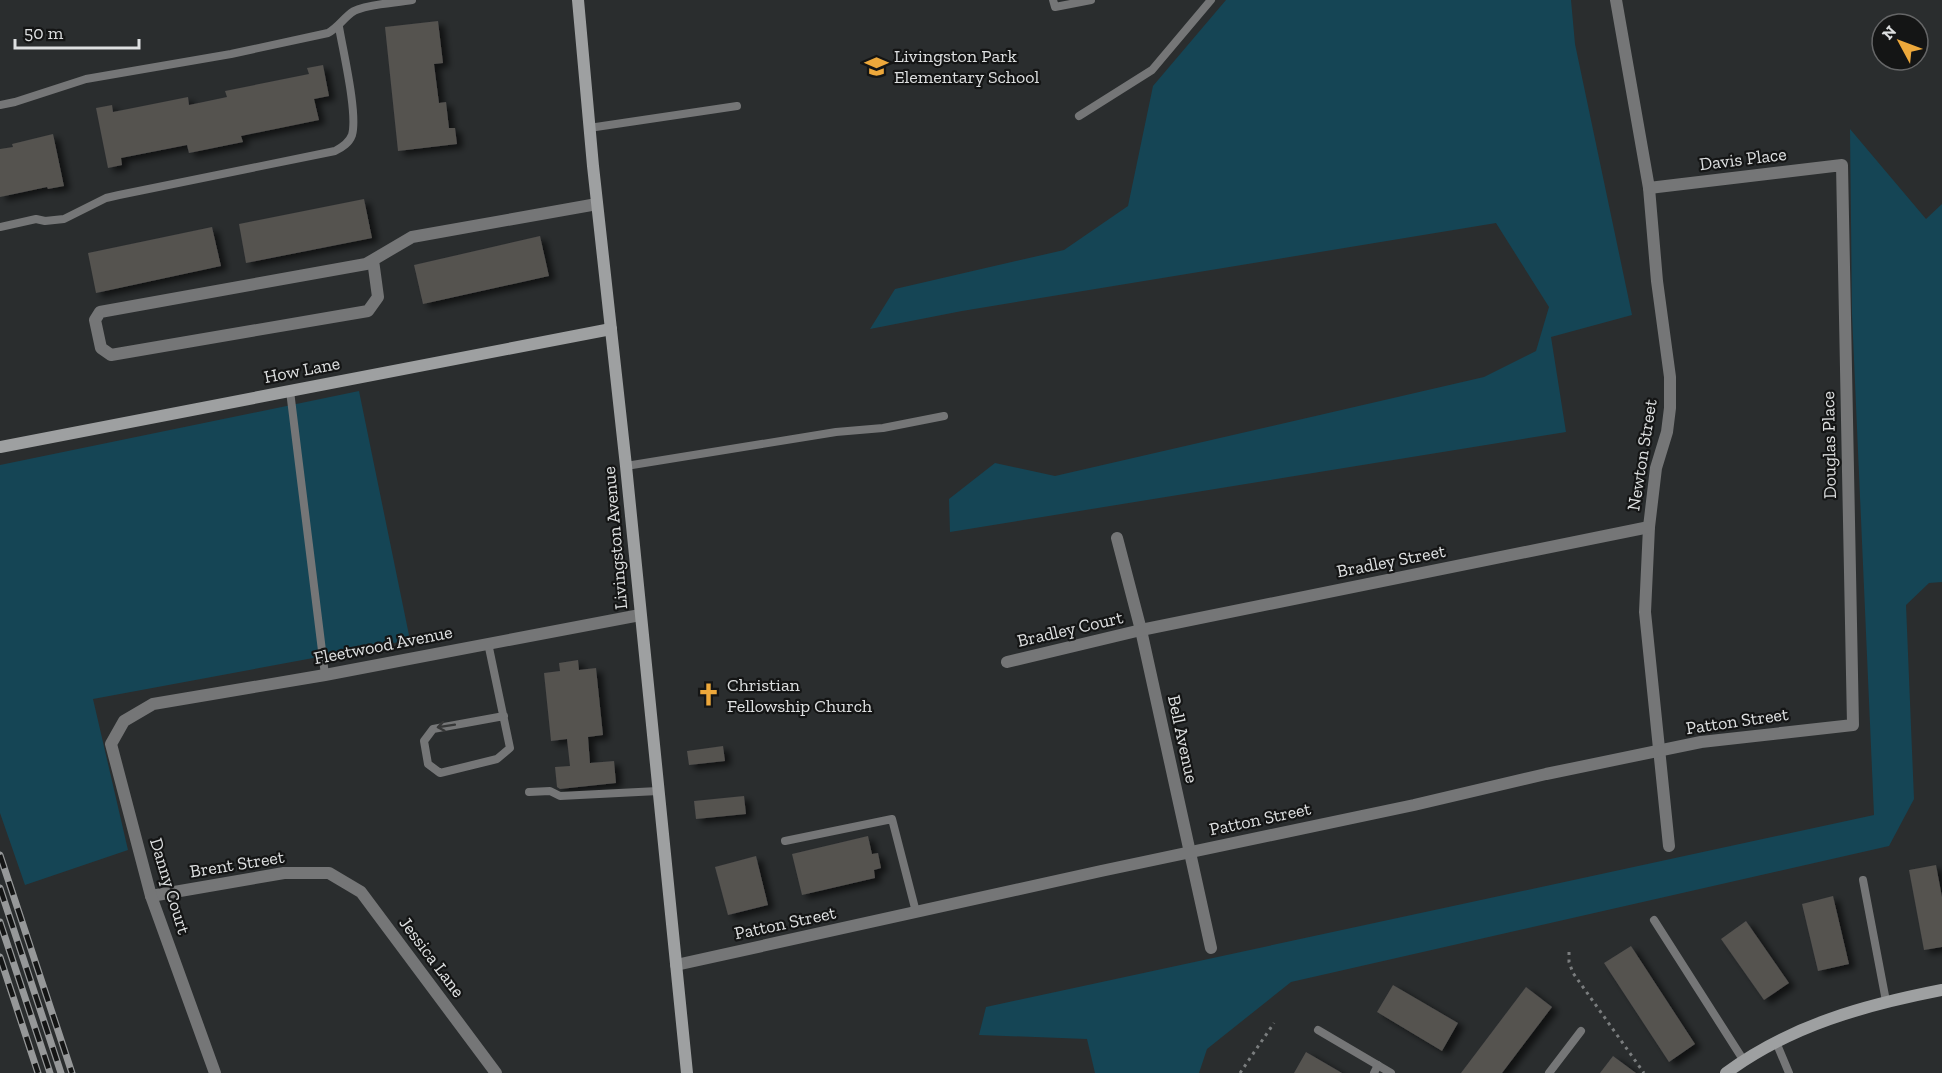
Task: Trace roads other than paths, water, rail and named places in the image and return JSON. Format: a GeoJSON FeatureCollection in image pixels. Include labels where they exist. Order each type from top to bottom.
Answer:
{"type":"FeatureCollection","features":[{"type":"Feature","properties":{"kind":"main road","name":"Livingston Avenue"},"geometry":{"type":"LineString","coordinates":[[578,0],[589,128],[626,466],[687,1073]]}},
{"type":"Feature","properties":{"kind":"main road","name":"How Lane"},"geometry":{"type":"LineString","coordinates":[[0,447],[611,329]]}},
{"type":"Feature","properties":{"kind":"main road"},"geometry":{"type":"LineString","coordinates":[[1726,1073],[1776,1042],[1828,1018],[1886,1001],[1942,990]]}},
{"type":"Feature","properties":{"kind":"street","name":"Newton Street"},"geometry":{"type":"LineString","coordinates":[[1616,0],[1649,188],[1657,281],[1670,377],[1667,432],[1656,468],[1649,527],[1645,612],[1669,846]]}},
{"type":"Feature","properties":{"kind":"street","name":"Davis Place"},"geometry":{"type":"LineString","coordinates":[[1649,188],[1842,165]]}},
{"type":"Feature","properties":{"kind":"street","name":"Douglas Place"},"geometry":{"type":"LineString","coordinates":[[1842,165],[1853,725]]}},
{"type":"Feature","properties":{"kind":"street"},"geometry":{"type":"LineString","coordinates":[[373,260],[378,297],[368,311],[111,355],[101,348],[95,320],[100,312],[366,264],[412,237],[597,204]]}},
{"type":"Feature","properties":{"kind":"street","name":"Bradley Street"},"geometry":{"type":"LineString","coordinates":[[1141,630],[1649,527]]}},
{"type":"Feature","properties":{"kind":"street","name":"Bell Avenue"},"geometry":{"type":"LineString","coordinates":[[1117,538],[1141,630],[1211,948]]}},
{"type":"Feature","properties":{"kind":"street","name":"Fleetwood Avenue"},"geometry":{"type":"LineString","coordinates":[[135,715],[153,704],[325,675],[640,615]]}},
{"type":"Feature","properties":{"kind":"street","name":"Bradley Court"},"geometry":{"type":"LineString","coordinates":[[1007,662],[1141,630]]}},
{"type":"Feature","properties":{"kind":"street","name":"Danny Court"},"geometry":{"type":"LineString","coordinates":[[135,715],[124,721],[111,744],[151,896],[215,1073]]}},
{"type":"Feature","properties":{"kind":"street","name":"Patton Street"},"geometry":{"type":"LineString","coordinates":[[676,965],[1701,742],[1853,725]]}},
{"type":"Feature","properties":{"kind":"street","name":"Brent Street"},"geometry":{"type":"LineString","coordinates":[[151,896],[284,873],[329,873]]}},
{"type":"Feature","properties":{"kind":"street","name":"Jessica Lane"},"geometry":{"type":"LineString","coordinates":[[329,873],[361,892],[496,1073]]}},
{"type":"Feature","properties":{"kind":"lane"},"geometry":{"type":"LineString","coordinates":[[0,105],[51,91],[80,80],[231,54],[328,33],[339,27],[356,10],[412,0]]}},
{"type":"Feature","properties":{"kind":"lane"},"geometry":{"type":"LineString","coordinates":[[1053,0],[1055,7],[1091,0]]}},
{"type":"Feature","properties":{"kind":"lane"},"geometry":{"type":"LineString","coordinates":[[1079,116],[1152,70],[1211,0]]}},
{"type":"Feature","properties":{"kind":"lane"},"geometry":{"type":"LineString","coordinates":[[0,228],[36,219],[64,219],[112,197],[335,151],[344,146],[351,137],[354,120],[339,27]]}},
{"type":"Feature","properties":{"kind":"lane"},"geometry":{"type":"LineString","coordinates":[[589,128],[737,106]]}},
{"type":"Feature","properties":{"kind":"lane"},"geometry":{"type":"LineString","coordinates":[[290,391],[325,675]]}},
{"type":"Feature","properties":{"kind":"lane"},"geometry":{"type":"LineString","coordinates":[[626,466],[836,432],[883,428],[944,416]]}},
{"type":"Feature","properties":{"kind":"lane"},"geometry":{"type":"LineString","coordinates":[[488,643],[504,716],[510,748],[497,759],[440,773],[428,764],[424,741],[433,729],[504,716]]}},
{"type":"Feature","properties":{"kind":"lane"},"geometry":{"type":"LineString","coordinates":[[529,792],[550,791],[560,796],[658,791]]}},
{"type":"Feature","properties":{"kind":"lane"},"geometry":{"type":"LineString","coordinates":[[785,841],[892,819],[916,912]]}},
{"type":"Feature","properties":{"kind":"lane"},"geometry":{"type":"LineString","coordinates":[[1863,880],[1886,1001]]}},
{"type":"Feature","properties":{"kind":"lane"},"geometry":{"type":"LineString","coordinates":[[1654,920],[1744,1060]]}},
{"type":"Feature","properties":{"kind":"lane"},"geometry":{"type":"LineString","coordinates":[[1318,1030],[1376,1069],[1391,1073]]}},
{"type":"Feature","properties":{"kind":"lane"},"geometry":{"type":"LineString","coordinates":[[1549,1073],[1581,1031]]}},
{"type":"Feature","properties":{"kind":"lane"},"geometry":{"type":"LineString","coordinates":[[1776,1042],[1789,1073]]}},
{"type":"Feature","properties":{"kind":"railway"},"geometry":{"type":"LineString","coordinates":[[0,855],[72,1073]]}},
{"type":"Feature","properties":{"kind":"railway"},"geometry":{"type":"LineString","coordinates":[[0,888],[61,1073]]}},
{"type":"Feature","properties":{"kind":"railway"},"geometry":{"type":"LineString","coordinates":[[0,922],[50,1073]]}},
{"type":"Feature","properties":{"kind":"railway"},"geometry":{"type":"LineString","coordinates":[[0,957],[38,1073]]}},
{"type":"Feature","properties":{"kind":"place","name":"Livingston Park Elementary School"},"geometry":{"type":"Point","coordinates":[876,66]}},
{"type":"Feature","properties":{"kind":"place","name":"Christian Fellowship Church"},"geometry":{"type":"Point","coordinates":[709,695]}}]}
